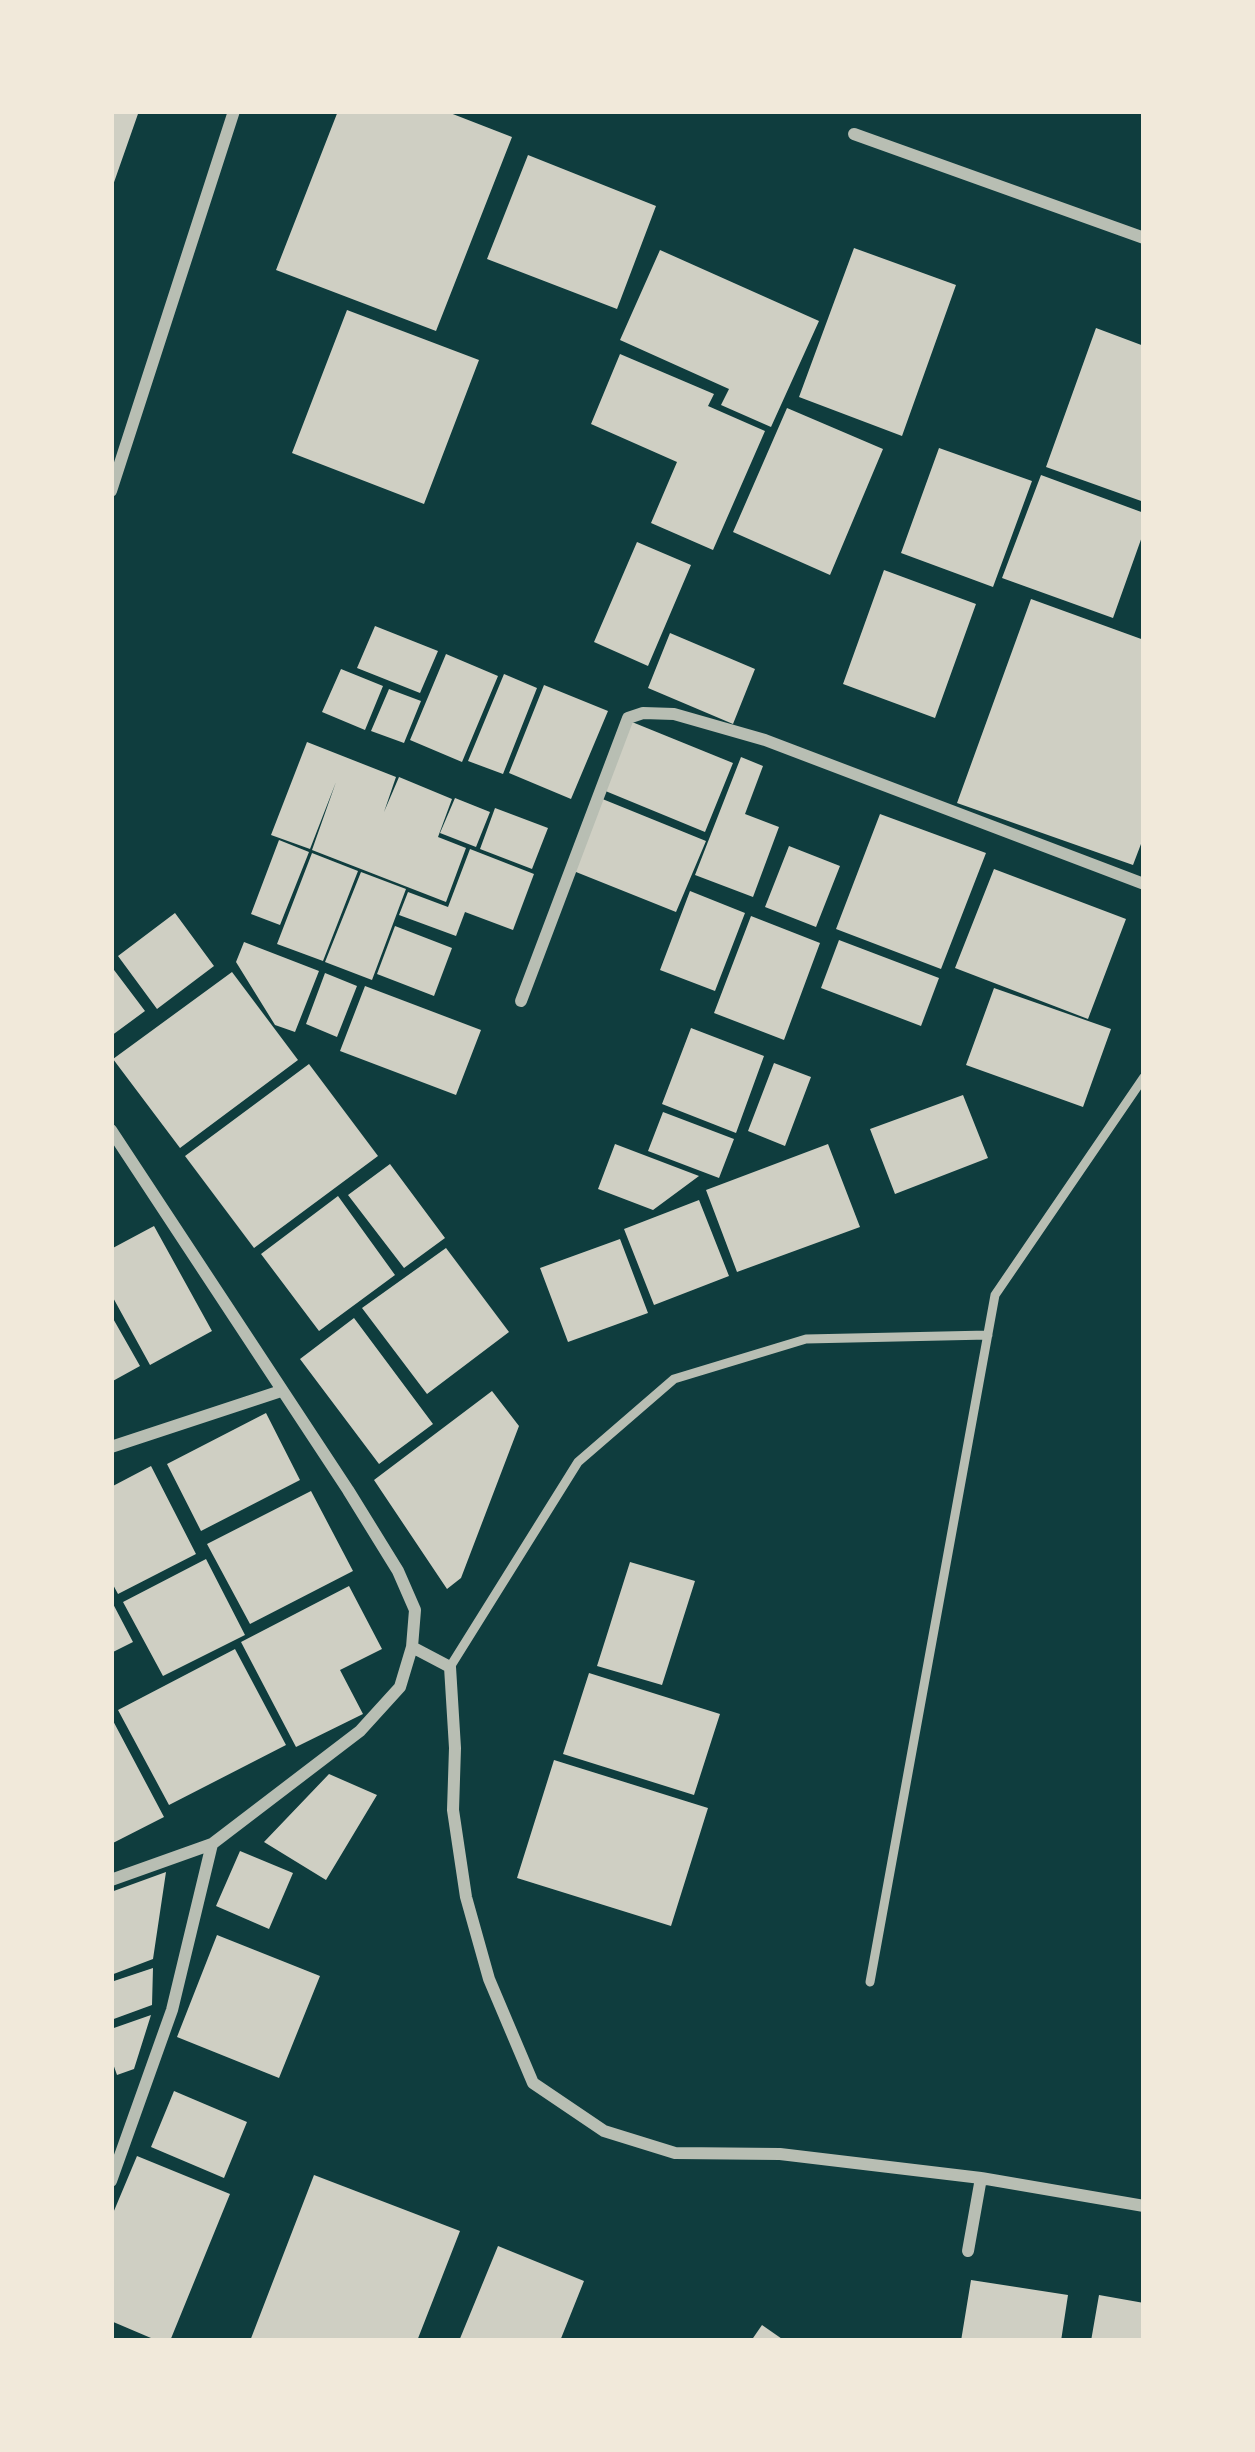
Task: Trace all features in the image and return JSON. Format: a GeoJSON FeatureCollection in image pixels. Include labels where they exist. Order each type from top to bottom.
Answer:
{"type":"FeatureCollection","features":[{"type":"Feature","properties":{"kind":"street"},"geometry":{"type":"LineString","coordinates":[[111,491],[234,111]]}},
{"type":"Feature","properties":{"kind":"street"},"geometry":{"type":"LineString","coordinates":[[854,134],[1144,238]]}},
{"type":"Feature","properties":{"kind":"street"},"geometry":{"type":"LineString","coordinates":[[521,1001],[628,718],[643,713],[674,713],[765,740],[1144,884]]}},
{"type":"Feature","properties":{"kind":"street"},"geometry":{"type":"LineString","coordinates":[[111,1130],[398,1571],[415,1610],[412,1647],[400,1687],[360,1731],[212,1844],[111,1880]]}},
{"type":"Feature","properties":{"kind":"street"},"geometry":{"type":"LineString","coordinates":[[111,1448],[281,1391]]}},
{"type":"Feature","properties":{"kind":"street"},"geometry":{"type":"LineString","coordinates":[[412,1647],[450,1667],[453,1810],[466,1897],[489,1979],[533,2083],[604,2131],[675,2152],[780,2154],[981,2178],[1144,2206]]}},
{"type":"Feature","properties":{"kind":"street"},"geometry":{"type":"LineString","coordinates":[[111,2181],[172,2010],[212,1844]]}},
{"type":"Feature","properties":{"kind":"street"},"geometry":{"type":"LineString","coordinates":[[968,2251],[981,2178]]}},
{"type":"Feature","properties":{"kind":"lane"},"geometry":{"type":"LineString","coordinates":[[870,1982],[995,1295],[1144,1077]]}},
{"type":"Feature","properties":{"kind":"lane"},"geometry":{"type":"LineString","coordinates":[[450,1667],[578,1462],[674,1379],[806,1340],[988,1335]]}},
{"type":"Feature","properties":{"kind":"building"},"geometry":{"type":"Polygon","coordinates":[[[111,111],[139,111],[112,188],[111,188],[111,111]]]}},
{"type":"Feature","properties":{"kind":"building"},"geometry":{"type":"Polygon","coordinates":[[[338,111],[445,111],[512,137],[436,331],[276,270],[338,111]]]}},
{"type":"Feature","properties":{"kind":"building"},"geometry":{"type":"Polygon","coordinates":[[[528,155],[656,206],[617,309],[487,259],[528,155]]]}},
{"type":"Feature","properties":{"kind":"building"},"geometry":{"type":"Polygon","coordinates":[[[854,248],[956,285],[902,436],[799,397],[854,248]]]}},
{"type":"Feature","properties":{"kind":"building"},"geometry":{"type":"Polygon","coordinates":[[[660,250],[819,321],[771,427],[721,405],[729,389],[620,340],[660,250]]]}},
{"type":"Feature","properties":{"kind":"building"},"geometry":{"type":"Polygon","coordinates":[[[347,310],[479,360],[424,504],[292,453],[347,310]]]}},
{"type":"Feature","properties":{"kind":"building"},"geometry":{"type":"Polygon","coordinates":[[[1096,328],[1144,346],[1144,502],[1046,467],[1096,328]]]}},
{"type":"Feature","properties":{"kind":"building"},"geometry":{"type":"Polygon","coordinates":[[[620,354],[714,394],[708,406],[765,431],[713,550],[651,523],[677,462],[591,424],[620,354]]]}},
{"type":"Feature","properties":{"kind":"building"},"geometry":{"type":"Polygon","coordinates":[[[787,408],[883,449],[830,575],[733,532],[787,408]]]}},
{"type":"Feature","properties":{"kind":"building"},"geometry":{"type":"Polygon","coordinates":[[[939,448],[1032,481],[993,587],[901,553],[939,448]]]}},
{"type":"Feature","properties":{"kind":"building"},"geometry":{"type":"Polygon","coordinates":[[[1041,475],[1144,513],[1144,531],[1113,618],[1002,578],[1041,475]]]}},
{"type":"Feature","properties":{"kind":"building"},"geometry":{"type":"Polygon","coordinates":[[[637,542],[691,565],[648,666],[594,642],[637,542]]]}},
{"type":"Feature","properties":{"kind":"building"},"geometry":{"type":"Polygon","coordinates":[[[884,570],[976,604],[935,718],[843,684],[884,570]]]}},
{"type":"Feature","properties":{"kind":"building"},"geometry":{"type":"Polygon","coordinates":[[[1031,599],[1144,640],[1144,836],[1133,865],[957,803],[1031,599]]]}},
{"type":"Feature","properties":{"kind":"building"},"geometry":{"type":"Polygon","coordinates":[[[375,626],[438,651],[420,693],[357,668],[375,626]]]}},
{"type":"Feature","properties":{"kind":"building"},"geometry":{"type":"Polygon","coordinates":[[[670,633],[755,669],[733,724],[648,688],[670,633]]]}},
{"type":"Feature","properties":{"kind":"building"},"geometry":{"type":"Polygon","coordinates":[[[446,654],[498,676],[462,762],[410,740],[446,654]]]}},
{"type":"Feature","properties":{"kind":"building"},"geometry":{"type":"Polygon","coordinates":[[[341,669],[383,686],[365,730],[322,712],[341,669]]]}},
{"type":"Feature","properties":{"kind":"building"},"geometry":{"type":"Polygon","coordinates":[[[504,674],[537,688],[503,774],[468,761],[504,674]]]}},
{"type":"Feature","properties":{"kind":"building"},"geometry":{"type":"Polygon","coordinates":[[[544,685],[608,711],[571,799],[509,773],[544,685]]]}},
{"type":"Feature","properties":{"kind":"building"},"geometry":{"type":"Polygon","coordinates":[[[389,689],[421,701],[404,743],[371,731],[389,689]]]}},
{"type":"Feature","properties":{"kind":"building"},"geometry":{"type":"Polygon","coordinates":[[[632,722],[733,763],[705,832],[603,790],[632,722]]]}},
{"type":"Feature","properties":{"kind":"building"},"geometry":{"type":"Polygon","coordinates":[[[307,742],[396,777],[384,812],[399,777],[452,799],[438,837],[466,848],[446,902],[312,850],[336,782],[310,849],[271,835],[307,742]]]}},
{"type":"Feature","properties":{"kind":"building"},"geometry":{"type":"Polygon","coordinates":[[[741,757],[763,766],[745,814],[779,827],[753,897],[695,875],[741,757]]]}},
{"type":"Feature","properties":{"kind":"building"},"geometry":{"type":"Polygon","coordinates":[[[455,798],[490,812],[476,847],[440,833],[455,798]]]}},
{"type":"Feature","properties":{"kind":"building"},"geometry":{"type":"Polygon","coordinates":[[[600,798],[706,841],[676,912],[571,870],[600,798]]]}},
{"type":"Feature","properties":{"kind":"building"},"geometry":{"type":"Polygon","coordinates":[[[495,808],[548,828],[532,869],[480,849],[495,808]]]}},
{"type":"Feature","properties":{"kind":"building"},"geometry":{"type":"Polygon","coordinates":[[[880,814],[986,853],[941,969],[836,929],[880,814]]]}},
{"type":"Feature","properties":{"kind":"building"},"geometry":{"type":"Polygon","coordinates":[[[279,840],[309,852],[280,925],[251,914],[279,840]]]}},
{"type":"Feature","properties":{"kind":"building"},"geometry":{"type":"Polygon","coordinates":[[[789,846],[840,866],[816,927],[765,907],[789,846]]]}},
{"type":"Feature","properties":{"kind":"building"},"geometry":{"type":"Polygon","coordinates":[[[470,849],[534,874],[513,930],[465,912],[456,936],[399,915],[408,892],[448,907],[470,849]]]}},
{"type":"Feature","properties":{"kind":"building"},"geometry":{"type":"Polygon","coordinates":[[[312,853],[358,871],[323,961],[277,944],[312,853]]]}},
{"type":"Feature","properties":{"kind":"building"},"geometry":{"type":"Polygon","coordinates":[[[994,869],[1126,919],[1088,1019],[955,968],[994,869]]]}},
{"type":"Feature","properties":{"kind":"building"},"geometry":{"type":"Polygon","coordinates":[[[361,872],[406,889],[372,980],[325,962],[361,872]]]}},
{"type":"Feature","properties":{"kind":"building"},"geometry":{"type":"Polygon","coordinates":[[[690,891],[745,913],[715,991],[660,970],[690,891]]]}},
{"type":"Feature","properties":{"kind":"building"},"geometry":{"type":"Polygon","coordinates":[[[175,913],[214,966],[157,1009],[118,956],[175,913]]]}},
{"type":"Feature","properties":{"kind":"building"},"geometry":{"type":"Polygon","coordinates":[[[751,916],[820,943],[784,1040],[714,1013],[751,916]]]}},
{"type":"Feature","properties":{"kind":"building"},"geometry":{"type":"Polygon","coordinates":[[[395,926],[452,948],[434,996],[377,974],[395,926]]]}},
{"type":"Feature","properties":{"kind":"building"},"geometry":{"type":"Polygon","coordinates":[[[839,940],[939,978],[921,1026],[821,988],[839,940]]]}},
{"type":"Feature","properties":{"kind":"building"},"geometry":{"type":"Polygon","coordinates":[[[244,942],[319,971],[295,1032],[275,1025],[236,962],[244,942]]]}},
{"type":"Feature","properties":{"kind":"building"},"geometry":{"type":"Polygon","coordinates":[[[111,966],[145,1011],[111,1036],[111,966]]]}},
{"type":"Feature","properties":{"kind":"building"},"geometry":{"type":"Polygon","coordinates":[[[232,972],[298,1060],[180,1148],[113,1059],[232,972]]]}},
{"type":"Feature","properties":{"kind":"building"},"geometry":{"type":"Polygon","coordinates":[[[325,973],[357,986],[337,1037],[306,1024],[325,973]]]}},
{"type":"Feature","properties":{"kind":"building"},"geometry":{"type":"Polygon","coordinates":[[[365,986],[481,1030],[456,1095],[340,1051],[365,986]]]}},
{"type":"Feature","properties":{"kind":"building"},"geometry":{"type":"Polygon","coordinates":[[[994,988],[1111,1029],[1083,1107],[966,1065],[994,988]]]}},
{"type":"Feature","properties":{"kind":"building"},"geometry":{"type":"Polygon","coordinates":[[[691,1028],[764,1056],[736,1133],[662,1104],[691,1028]]]}},
{"type":"Feature","properties":{"kind":"building"},"geometry":{"type":"Polygon","coordinates":[[[774,1063],[811,1077],[785,1146],[748,1131],[774,1063]]]}},
{"type":"Feature","properties":{"kind":"building"},"geometry":{"type":"Polygon","coordinates":[[[309,1064],[378,1156],[254,1248],[185,1156],[309,1064]]]}},
{"type":"Feature","properties":{"kind":"building"},"geometry":{"type":"Polygon","coordinates":[[[963,1095],[988,1158],[895,1194],[870,1129],[963,1095]]]}},
{"type":"Feature","properties":{"kind":"building"},"geometry":{"type":"Polygon","coordinates":[[[663,1112],[734,1139],[719,1178],[648,1151],[663,1112]]]}},
{"type":"Feature","properties":{"kind":"building"},"geometry":{"type":"Polygon","coordinates":[[[615,1144],[699,1176],[653,1210],[598,1189],[615,1144]]]}},
{"type":"Feature","properties":{"kind":"building"},"geometry":{"type":"Polygon","coordinates":[[[828,1144],[860,1227],[737,1272],[706,1190],[828,1144]]]}},
{"type":"Feature","properties":{"kind":"building"},"geometry":{"type":"Polygon","coordinates":[[[390,1164],[445,1238],[404,1268],[348,1195],[390,1164]]]}},
{"type":"Feature","properties":{"kind":"building"},"geometry":{"type":"Polygon","coordinates":[[[338,1196],[395,1275],[319,1331],[261,1254],[338,1196]]]}},
{"type":"Feature","properties":{"kind":"building"},"geometry":{"type":"Polygon","coordinates":[[[699,1200],[729,1276],[654,1305],[624,1229],[699,1200]]]}},
{"type":"Feature","properties":{"kind":"building"},"geometry":{"type":"Polygon","coordinates":[[[154,1226],[212,1331],[150,1365],[111,1294],[111,1249],[154,1226]]]}},
{"type":"Feature","properties":{"kind":"building"},"geometry":{"type":"Polygon","coordinates":[[[620,1239],[648,1313],[568,1342],[540,1268],[620,1239]]]}},
{"type":"Feature","properties":{"kind":"building"},"geometry":{"type":"Polygon","coordinates":[[[446,1248],[509,1332],[427,1394],[362,1308],[446,1248]]]}},
{"type":"Feature","properties":{"kind":"building"},"geometry":{"type":"Polygon","coordinates":[[[111,1315],[140,1366],[111,1382],[111,1315]]]}},
{"type":"Feature","properties":{"kind":"building"},"geometry":{"type":"Polygon","coordinates":[[[354,1318],[433,1424],[379,1464],[300,1359],[354,1318]]]}},
{"type":"Feature","properties":{"kind":"building"},"geometry":{"type":"Polygon","coordinates":[[[492,1391],[519,1426],[461,1578],[447,1589],[374,1480],[492,1391]]]}},
{"type":"Feature","properties":{"kind":"building"},"geometry":{"type":"Polygon","coordinates":[[[266,1413],[300,1480],[201,1531],[167,1464],[266,1413]]]}},
{"type":"Feature","properties":{"kind":"building"},"geometry":{"type":"Polygon","coordinates":[[[151,1466],[196,1554],[118,1594],[111,1581],[111,1487],[151,1466]]]}},
{"type":"Feature","properties":{"kind":"building"},"geometry":{"type":"Polygon","coordinates":[[[311,1491],[353,1571],[250,1624],[207,1544],[311,1491]]]}},
{"type":"Feature","properties":{"kind":"building"},"geometry":{"type":"Polygon","coordinates":[[[206,1559],[245,1635],[163,1676],[123,1602],[206,1559]]]}},
{"type":"Feature","properties":{"kind":"building"},"geometry":{"type":"Polygon","coordinates":[[[630,1562],[695,1581],[662,1685],[597,1666],[630,1562]]]}},
{"type":"Feature","properties":{"kind":"building"},"geometry":{"type":"Polygon","coordinates":[[[349,1586],[382,1649],[340,1670],[363,1714],[296,1747],[241,1642],[349,1586]]]}},
{"type":"Feature","properties":{"kind":"building"},"geometry":{"type":"Polygon","coordinates":[[[111,1600],[133,1642],[111,1653],[111,1600]]]}},
{"type":"Feature","properties":{"kind":"building"},"geometry":{"type":"Polygon","coordinates":[[[235,1649],[286,1745],[169,1805],[118,1710],[235,1649]]]}},
{"type":"Feature","properties":{"kind":"building"},"geometry":{"type":"Polygon","coordinates":[[[589,1673],[720,1714],[694,1795],[563,1754],[589,1673]]]}},
{"type":"Feature","properties":{"kind":"building"},"geometry":{"type":"Polygon","coordinates":[[[111,1717],[164,1817],[111,1844],[111,1717]]]}},
{"type":"Feature","properties":{"kind":"building"},"geometry":{"type":"Polygon","coordinates":[[[554,1760],[708,1808],[671,1926],[517,1878],[554,1760]]]}},
{"type":"Feature","properties":{"kind":"building"},"geometry":{"type":"Polygon","coordinates":[[[329,1774],[377,1795],[326,1880],[264,1842],[329,1774]]]}},
{"type":"Feature","properties":{"kind":"building"},"geometry":{"type":"Polygon","coordinates":[[[240,1851],[293,1873],[269,1929],[216,1906],[240,1851]]]}},
{"type":"Feature","properties":{"kind":"building"},"geometry":{"type":"Polygon","coordinates":[[[166,1872],[153,1959],[111,1975],[111,1892],[166,1872]]]}},
{"type":"Feature","properties":{"kind":"building"},"geometry":{"type":"Polygon","coordinates":[[[217,1935],[320,1976],[279,2078],[177,2037],[217,1935]]]}},
{"type":"Feature","properties":{"kind":"building"},"geometry":{"type":"Polygon","coordinates":[[[153,1968],[152,2005],[111,2020],[111,1982],[153,1968]]]}},
{"type":"Feature","properties":{"kind":"building"},"geometry":{"type":"Polygon","coordinates":[[[151,2015],[134,2069],[117,2075],[111,2058],[111,2029],[151,2015]]]}},
{"type":"Feature","properties":{"kind":"building"},"geometry":{"type":"Polygon","coordinates":[[[174,2091],[247,2122],[224,2178],[151,2147],[174,2091]]]}},
{"type":"Feature","properties":{"kind":"building"},"geometry":{"type":"Polygon","coordinates":[[[137,2156],[230,2194],[170,2341],[158,2341],[111,2321],[111,2218],[137,2156]]]}},
{"type":"Feature","properties":{"kind":"building"},"geometry":{"type":"Polygon","coordinates":[[[314,2175],[460,2231],[417,2341],[250,2341],[314,2175]]]}},
{"type":"Feature","properties":{"kind":"building"},"geometry":{"type":"Polygon","coordinates":[[[498,2246],[584,2281],[560,2341],[459,2341],[498,2246]]]}},
{"type":"Feature","properties":{"kind":"building"},"geometry":{"type":"Polygon","coordinates":[[[971,2280],[1068,2295],[1061,2341],[961,2341],[971,2280]]]}},
{"type":"Feature","properties":{"kind":"building"},"geometry":{"type":"Polygon","coordinates":[[[1099,2295],[1144,2303],[1144,2341],[1091,2341],[1099,2295]]]}},
{"type":"Feature","properties":{"kind":"building"},"geometry":{"type":"Polygon","coordinates":[[[762,2325],[785,2341],[751,2341],[762,2325]]]}}]}
